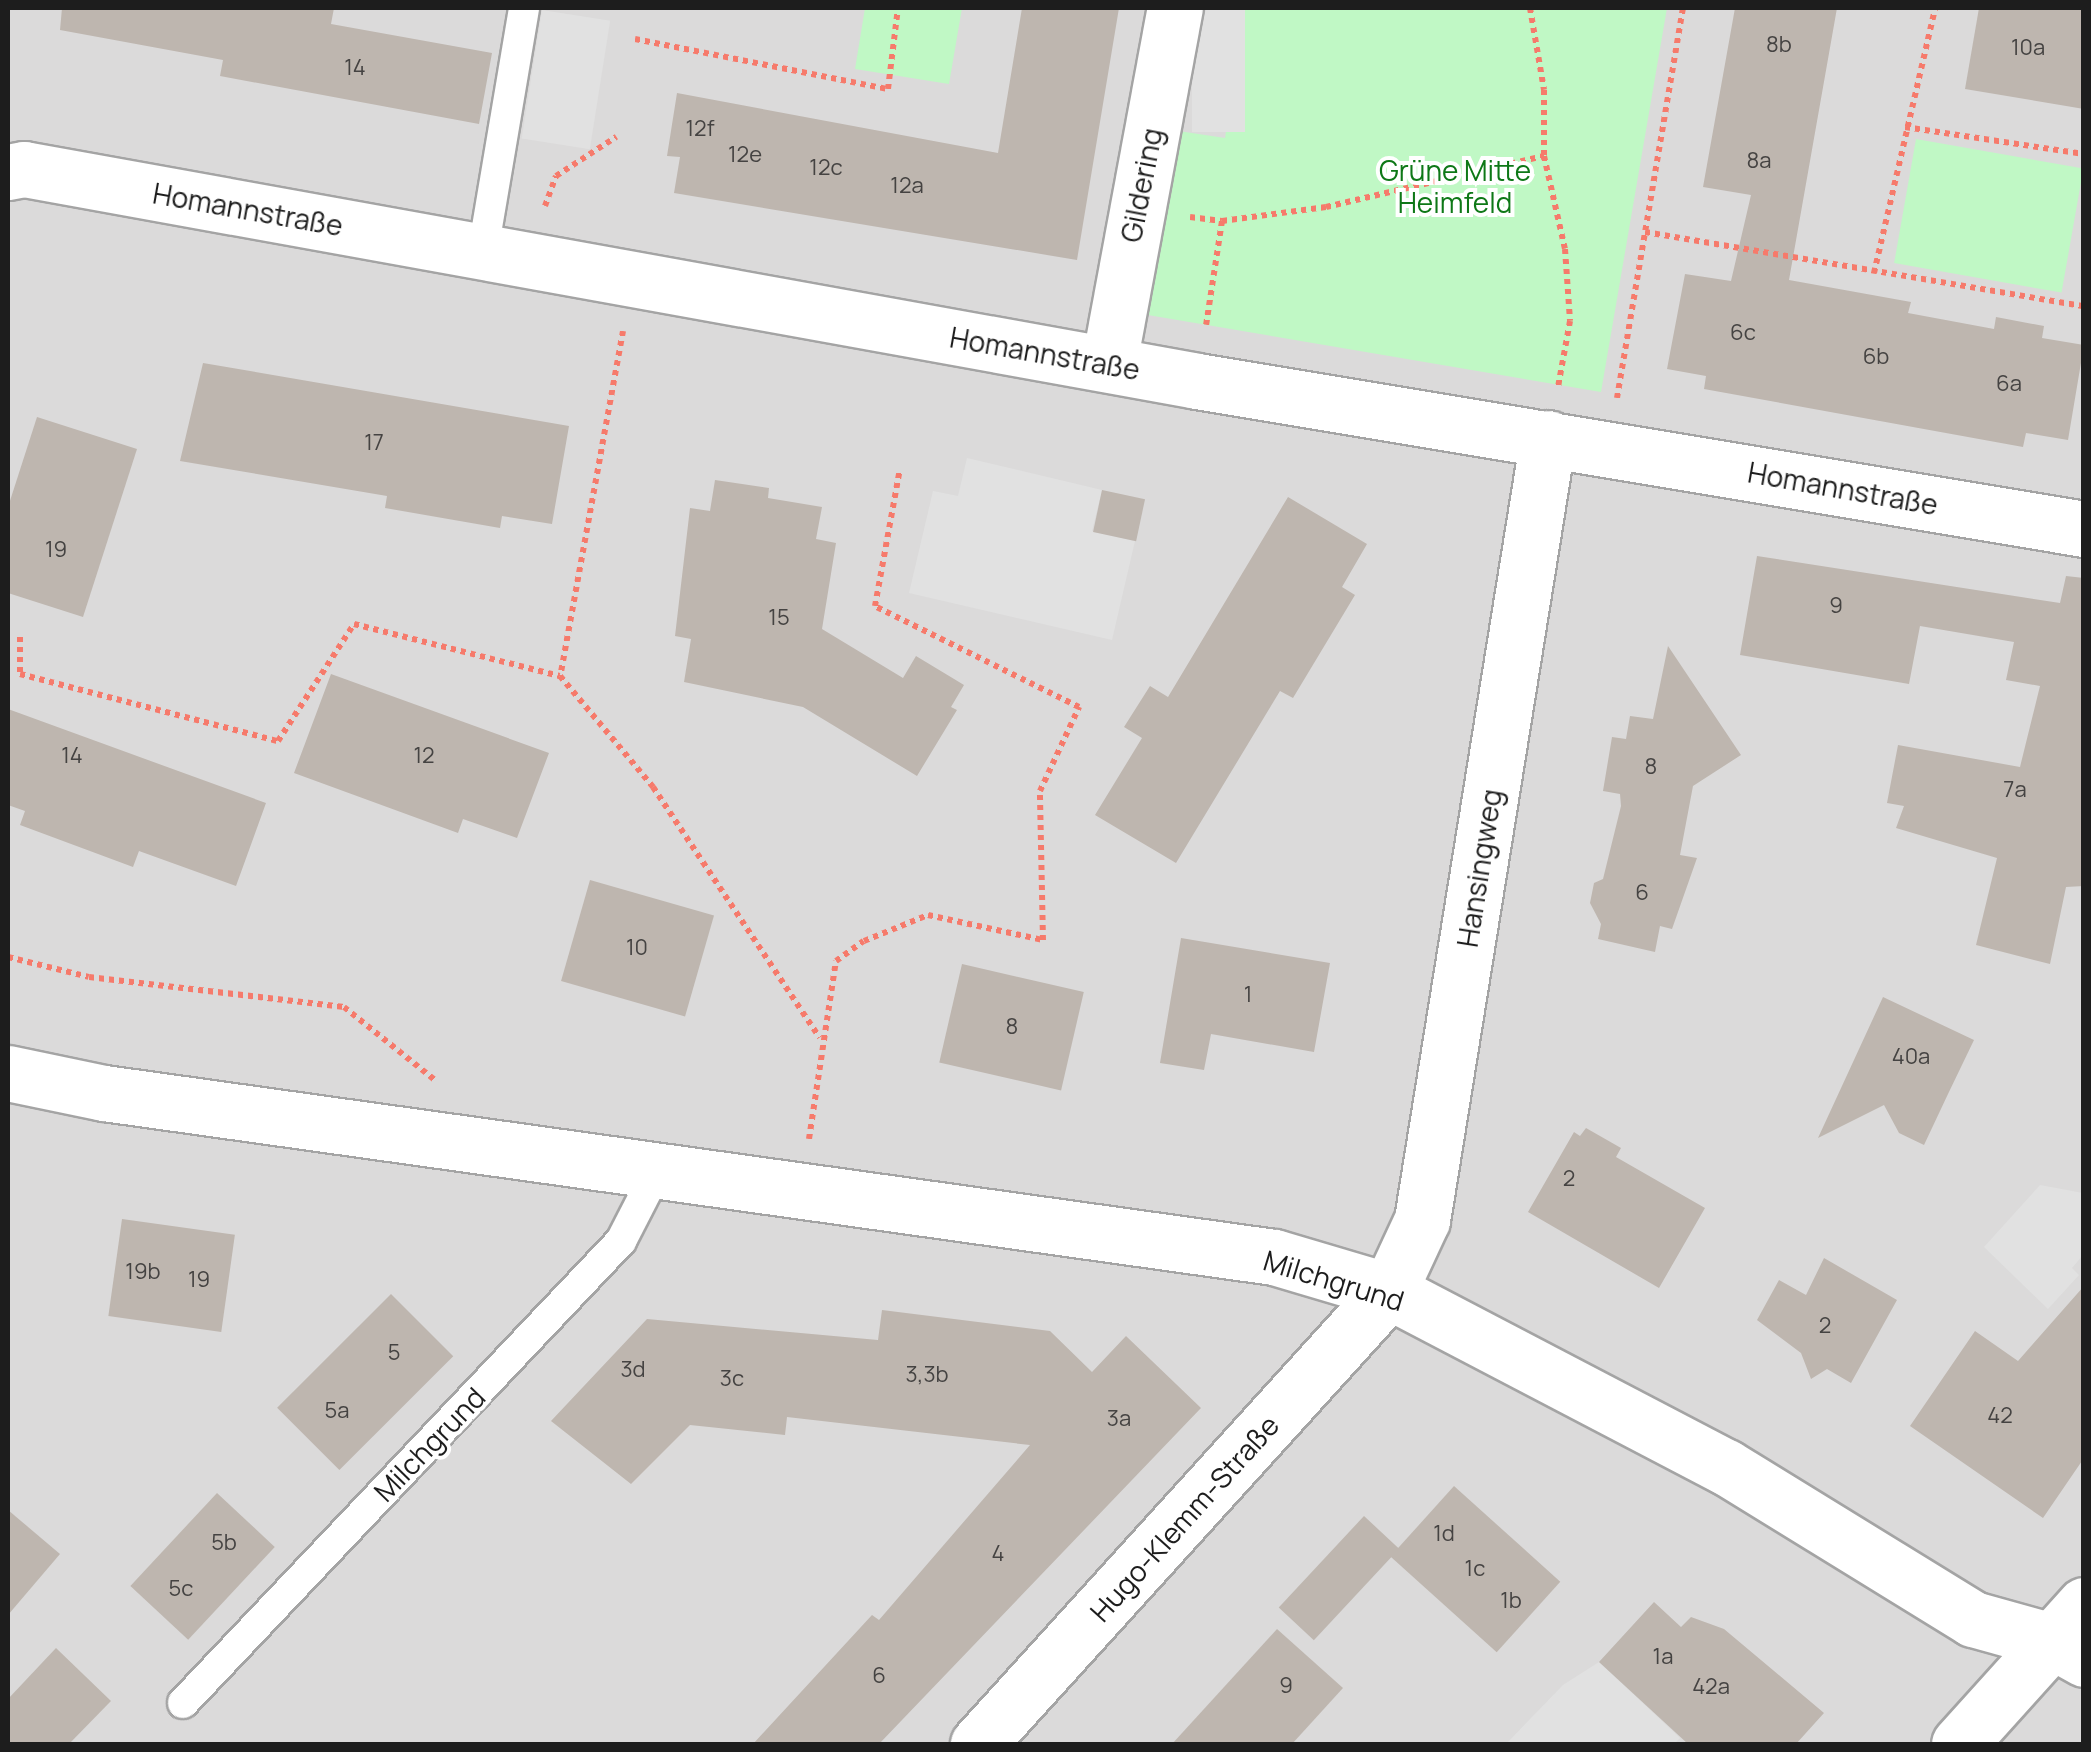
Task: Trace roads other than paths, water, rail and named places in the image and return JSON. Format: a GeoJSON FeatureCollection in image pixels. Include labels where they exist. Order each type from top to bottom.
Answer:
{"type":"FeatureCollection","features":[{"type":"Feature","properties":{"kind":"street","name":"Gildering"},"geometry":{"type":"LineString","coordinates":[[1109,362],[1175,8]]}},
{"type":"Feature","properties":{"kind":"street","name":"Homannstraße"},"geometry":{"type":"LineString","coordinates":[[8,172],[24,169],[1109,362],[1197,381],[2084,529]]}},
{"type":"Feature","properties":{"kind":"street","name":"Hansingweg"},"geometry":{"type":"LineString","coordinates":[[1390,1291],[1422,1220],[1548,438]]}},
{"type":"Feature","properties":{"kind":"street","name":"Milchgrund"},"geometry":{"type":"LineString","coordinates":[[8,1073],[104,1094],[1274,1257],[1390,1291],[1726,1467],[1973,1619],[2073,1635]]}},
{"type":"Feature","properties":{"kind":"street","name":"Hugo-Klemm-Straße"},"geometry":{"type":"LineString","coordinates":[[978,1744],[1390,1291]]}},
{"type":"Feature","properties":{"kind":"street"},"geometry":{"type":"LineString","coordinates":[[1959,1744],[2073,1635]]}},
{"type":"Feature","properties":{"kind":"lane"},"geometry":{"type":"LineString","coordinates":[[483,250],[524,8]]}},
{"type":"Feature","properties":{"kind":"lane","name":"Milchgrund"},"geometry":{"type":"LineString","coordinates":[[183,1703],[622,1241],[656,1170]]}},
{"type":"Feature","properties":{"kind":"park label","name":"Grüne Mitte Heimfeld"},"geometry":{"type":"Point","coordinates":[1455,186]}}]}
